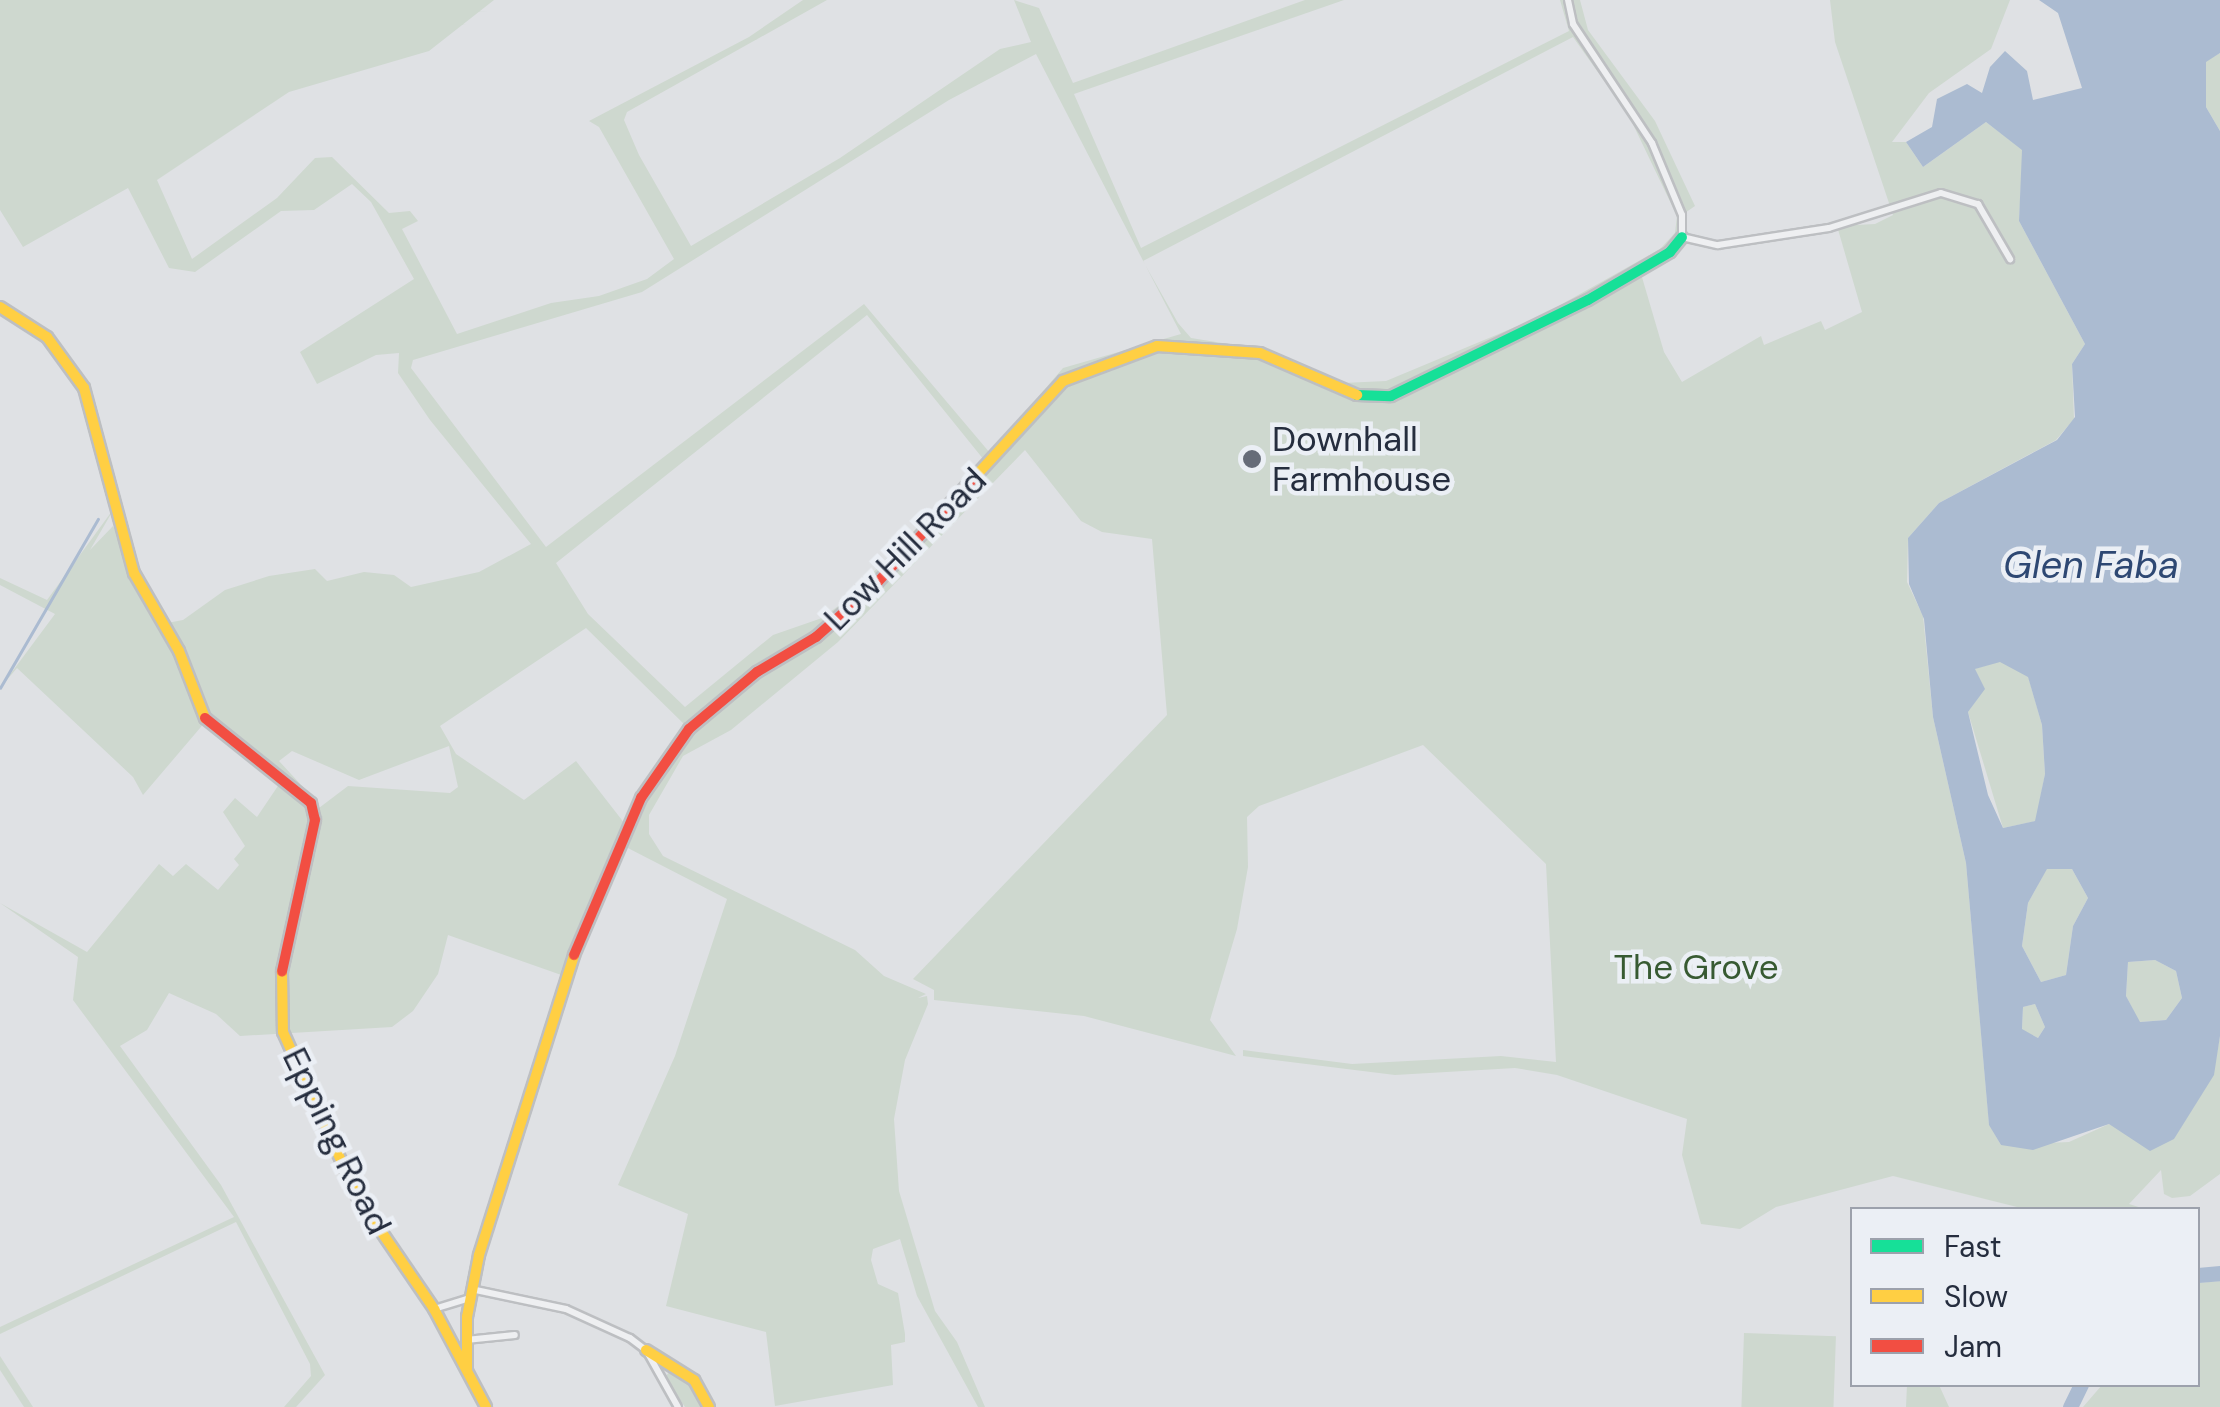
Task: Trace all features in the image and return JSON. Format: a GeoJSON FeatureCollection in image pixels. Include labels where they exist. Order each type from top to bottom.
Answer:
{"type":"FeatureCollection","features":[{"type":"Feature","properties":{"kind":"street"},"geometry":{"type":"LineString","coordinates":[[1568,0],[1573,24],[1652,143],[1682,215],[1682,237],[1718,246],[1829,228],[1941,193],[1978,204],[2010,259]]}},
{"type":"Feature","properties":{"kind":"street","name":"Low Hill Road"},"geometry":{"type":"LineString","coordinates":[[467,1370],[470,1294],[582,931],[652,778],[710,710],[816,637],[876,584],[1064,381],[1157,346],[1206,346],[1260,353],[1366,399],[1390,396],[1588,300],[1670,252],[1682,237]]}},
{"type":"Feature","properties":{"kind":"street","name":"Epping Road"},"geometry":{"type":"LineString","coordinates":[[0,307],[46,337],[84,388],[134,573],[179,650],[202,716],[311,802],[315,820],[278,988],[282,1027],[357,1196],[434,1309],[486,1407]]}},
{"type":"Feature","properties":{"kind":"street"},"geometry":{"type":"LineString","coordinates":[[434,1309],[470,1294],[566,1309],[673,1365],[702,1388],[708,1407]]}},
{"type":"Feature","properties":{"kind":"street"},"geometry":{"type":"LineString","coordinates":[[466,1340],[515,1335]]}},
{"type":"Feature","properties":{"kind":"street"},"geometry":{"type":"LineString","coordinates":[[646,1350],[678,1407]]}},
{"type":"Feature","properties":{"kind":"street"},"geometry":{"type":"LineString","coordinates":[[660,1378],[673,1365]]}},
{"type":"Feature","properties":{"kind":"green space","name":"The Grove"},"geometry":{"type":"Polygon","coordinates":[[[0,0],[494,0],[429,51],[289,92],[157,180],[192,259],[277,198],[315,158],[332,157],[389,213],[410,211],[418,221],[402,229],[457,334],[551,303],[599,296],[647,279],[674,259],[599,127],[589,121],[749,37],[803,0],[827,0],[627,112],[624,120],[639,155],[691,246],[840,158],[1000,49],[1031,42],[1014,0],[1039,8],[1073,83],[1305,0],[1344,0],[1074,94],[1141,248],[1569,31],[1560,0],[1580,0],[1588,30],[1655,121],[1695,206],[1682,215],[1682,237],[1670,252],[1639,267],[1664,352],[1682,382],[1761,336],[1764,345],[1821,321],[1825,330],[1862,312],[1837,226],[1875,224],[1893,215],[1835,42],[1830,0],[2010,0],[1991,49],[1929,93],[1892,142],[1906,142],[1923,167],[1986,122],[2023,150],[2019,221],[2085,344],[2072,364],[2074,419],[2056,440],[1939,503],[1908,538],[1907,582],[1923,616],[1933,717],[1966,863],[1989,1124],[2001,1145],[2069,1142],[2109,1124],[2174,1138],[2213,1075],[2220,1036],[2220,1174],[2190,1196],[2172,1198],[2164,1194],[2161,1170],[2129,1204],[2138,1207],[2017,1207],[1893,1176],[1776,1207],[1740,1229],[1701,1224],[1682,1155],[1687,1119],[1557,1075],[1515,1068],[1395,1075],[1243,1056],[1243,1050],[1352,1064],[1501,1056],[1556,1062],[1546,864],[1423,745],[1259,806],[1247,817],[1248,867],[1237,929],[1210,1020],[1236,1056],[1084,1016],[934,1000],[934,990],[913,979],[1167,715],[1152,539],[1102,532],[1081,521],[1025,450],[838,642],[731,730],[683,756],[649,815],[649,834],[663,856],[855,950],[884,976],[926,994],[918,998],[927,996],[928,1004],[905,1060],[894,1119],[899,1191],[935,1311],[957,1342],[985,1407],[978,1407],[917,1296],[900,1239],[873,1249],[871,1260],[878,1284],[898,1293],[905,1342],[891,1345],[893,1385],[775,1406],[766,1332],[666,1306],[688,1214],[618,1185],[675,1056],[727,899],[622,845],[686,726],[586,628],[440,726],[456,754],[524,800],[576,761],[625,824],[567,977],[448,935],[438,974],[413,1011],[392,1027],[240,1036],[216,1014],[169,993],[147,1030],[120,1046],[221,1185],[325,1375],[296,1407],[284,1407],[311,1376],[310,1364],[236,1222],[0,1334],[0,1327],[234,1217],[73,1000],[78,957],[0,903],[87,952],[159,864],[173,876],[186,864],[218,890],[239,865],[234,859],[245,846],[223,812],[235,798],[257,817],[284,777],[206,721],[143,795],[133,777],[17,668],[0,688],[55,614],[0,585],[0,578],[47,600],[115,507],[90,550],[113,526],[162,624],[183,620],[225,590],[269,576],[315,569],[327,581],[364,572],[394,575],[411,587],[479,572],[531,544],[430,420],[398,373],[399,353],[376,355],[317,384],[300,352],[414,279],[371,202],[352,184],[314,210],[281,211],[195,272],[169,268],[128,188],[23,247],[0,210],[0,0]],[[1573,37],[1143,261],[1036,54],[949,100],[642,292],[413,360],[411,368],[546,547],[864,304],[990,453],[1063,368],[1181,334],[1145,265],[1178,323],[1191,338],[1272,351],[1343,383],[1386,381],[1539,317],[1660,249],[1675,233],[1677,216],[1629,116],[1573,37]],[[867,315],[556,563],[588,614],[685,707],[773,635],[822,618],[845,601],[984,460],[867,315]],[[449,746],[359,780],[292,751],[279,761],[315,800],[315,811],[348,786],[450,793],[458,787],[449,746]]]}},
{"type":"Feature","properties":{"kind":"green space"},"geometry":{"type":"Polygon","coordinates":[[[2220,53],[2220,131],[2206,107],[2206,61],[2220,53]]]}},
{"type":"Feature","properties":{"kind":"green space"},"geometry":{"type":"Polygon","coordinates":[[[2000,661],[2028,676],[2042,725],[2045,774],[2036,821],[2003,828],[1968,712],[1984,689],[1974,669],[2000,661]]]}},
{"type":"Feature","properties":{"kind":"green space"},"geometry":{"type":"Polygon","coordinates":[[[2047,868],[2072,869],[2088,898],[2073,926],[2066,975],[2041,982],[2022,946],[2028,903],[2047,868]]]}},
{"type":"Feature","properties":{"kind":"green space"},"geometry":{"type":"Polygon","coordinates":[[[2155,960],[2176,971],[2182,998],[2166,1020],[2139,1022],[2126,996],[2128,962],[2155,960]]]}},
{"type":"Feature","properties":{"kind":"green space"},"geometry":{"type":"Polygon","coordinates":[[[2035,1004],[2045,1027],[2038,1038],[2022,1030],[2023,1007],[2035,1004]]]}},
{"type":"Feature","properties":{"kind":"green space"},"geometry":{"type":"Polygon","coordinates":[[[2220,1281],[2220,1407],[2083,1407],[2100,1387],[2200,1387],[2200,1283],[2220,1281]]]}},
{"type":"Feature","properties":{"kind":"green space"},"geometry":{"type":"Polygon","coordinates":[[[1744,1333],[1836,1336],[1833,1407],[1741,1407],[1744,1333]]]}},
{"type":"Feature","properties":{"kind":"green space"},"geometry":{"type":"Polygon","coordinates":[[[0,1356],[33,1407],[24,1407],[0,1370],[0,1356]]]}},
{"type":"Feature","properties":{"kind":"green space"},"geometry":{"type":"Polygon","coordinates":[[[672,1369],[684,1372],[709,1407],[685,1407],[665,1377],[672,1369]]]}},
{"type":"Feature","properties":{"kind":"green space"},"geometry":{"type":"Polygon","coordinates":[[[1907,1387],[1940,1387],[1949,1407],[1906,1407],[1907,1387]]]}},
{"type":"Feature","properties":{"kind":"water","name":"Glen Faba"},"geometry":{"type":"Polygon","coordinates":[[[2039,0],[2220,0],[2220,53],[2206,62],[2206,107],[2220,131],[2220,1036],[2214,1075],[2174,1139],[2150,1151],[2109,1124],[2033,1150],[2001,1145],[1989,1125],[1966,863],[1933,717],[1924,619],[1909,584],[1908,538],[1939,503],[2057,440],[2075,417],[2072,364],[2085,344],[2019,221],[2022,150],[1986,122],[1923,167],[1906,142],[1932,127],[1937,99],[1967,84],[1982,93],[1990,67],[2005,51],[2027,71],[2033,100],[2082,88],[2058,13],[2039,0]],[[2000,662],[1975,669],[1985,689],[1968,712],[1988,795],[2003,828],[2035,821],[2045,774],[2042,725],[2028,677],[2000,662]],[[2047,869],[2028,903],[2022,946],[2041,982],[2066,975],[2073,926],[2088,898],[2072,869],[2047,869]],[[2155,960],[2128,962],[2126,996],[2140,1022],[2166,1020],[2182,998],[2176,971],[2155,960]],[[2035,1004],[2023,1007],[2022,1029],[2038,1038],[2045,1027],[2035,1004]]]}},
{"type":"Feature","properties":{"kind":"waterway"},"geometry":{"type":"LineString","coordinates":[[0,688],[98,519]]}},
{"type":"Feature","properties":{"kind":"waterway"},"geometry":{"type":"LineString","coordinates":[[2200,1275],[2220,1273]]}},
{"type":"Feature","properties":{"kind":"waterway"},"geometry":{"type":"LineString","coordinates":[[2070,1407],[2080,1387]]}},
{"type":"Feature","properties":{"kind":"traffic: fast"},"geometry":{"type":"LineString","coordinates":[[1357,395],[1391,396],[1588,300],[1670,252],[1682,237]]}},
{"type":"Feature","properties":{"kind":"traffic: slow"},"geometry":{"type":"LineString","coordinates":[[0,307],[47,337],[84,388],[134,573],[179,651],[205,718]]}},
{"type":"Feature","properties":{"kind":"traffic: slow"},"geometry":{"type":"LineString","coordinates":[[973,479],[1063,381],[1157,346],[1260,353],[1357,395]]}},
{"type":"Feature","properties":{"kind":"traffic: slow"},"geometry":{"type":"LineString","coordinates":[[467,1370],[467,1317],[479,1255],[574,955]]}},
{"type":"Feature","properties":{"kind":"traffic: slow"},"geometry":{"type":"LineString","coordinates":[[282,971],[283,1032],[357,1196],[434,1309],[486,1407]]}},
{"type":"Feature","properties":{"kind":"traffic: slow"},"geometry":{"type":"LineString","coordinates":[[646,1350],[694,1380],[709,1407]]}},
{"type":"Feature","properties":{"kind":"traffic: jam"},"geometry":{"type":"LineString","coordinates":[[574,955],[641,798],[689,729],[757,672],[816,637],[876,584],[973,479]]}},
{"type":"Feature","properties":{"kind":"traffic: jam"},"geometry":{"type":"LineString","coordinates":[[205,718],[311,803],[315,820],[282,971]]}},
{"type":"Feature","properties":{"kind":"place","name":"Downhall Farmhouse"},"geometry":{"type":"Point","coordinates":[1252,459]}}]}
